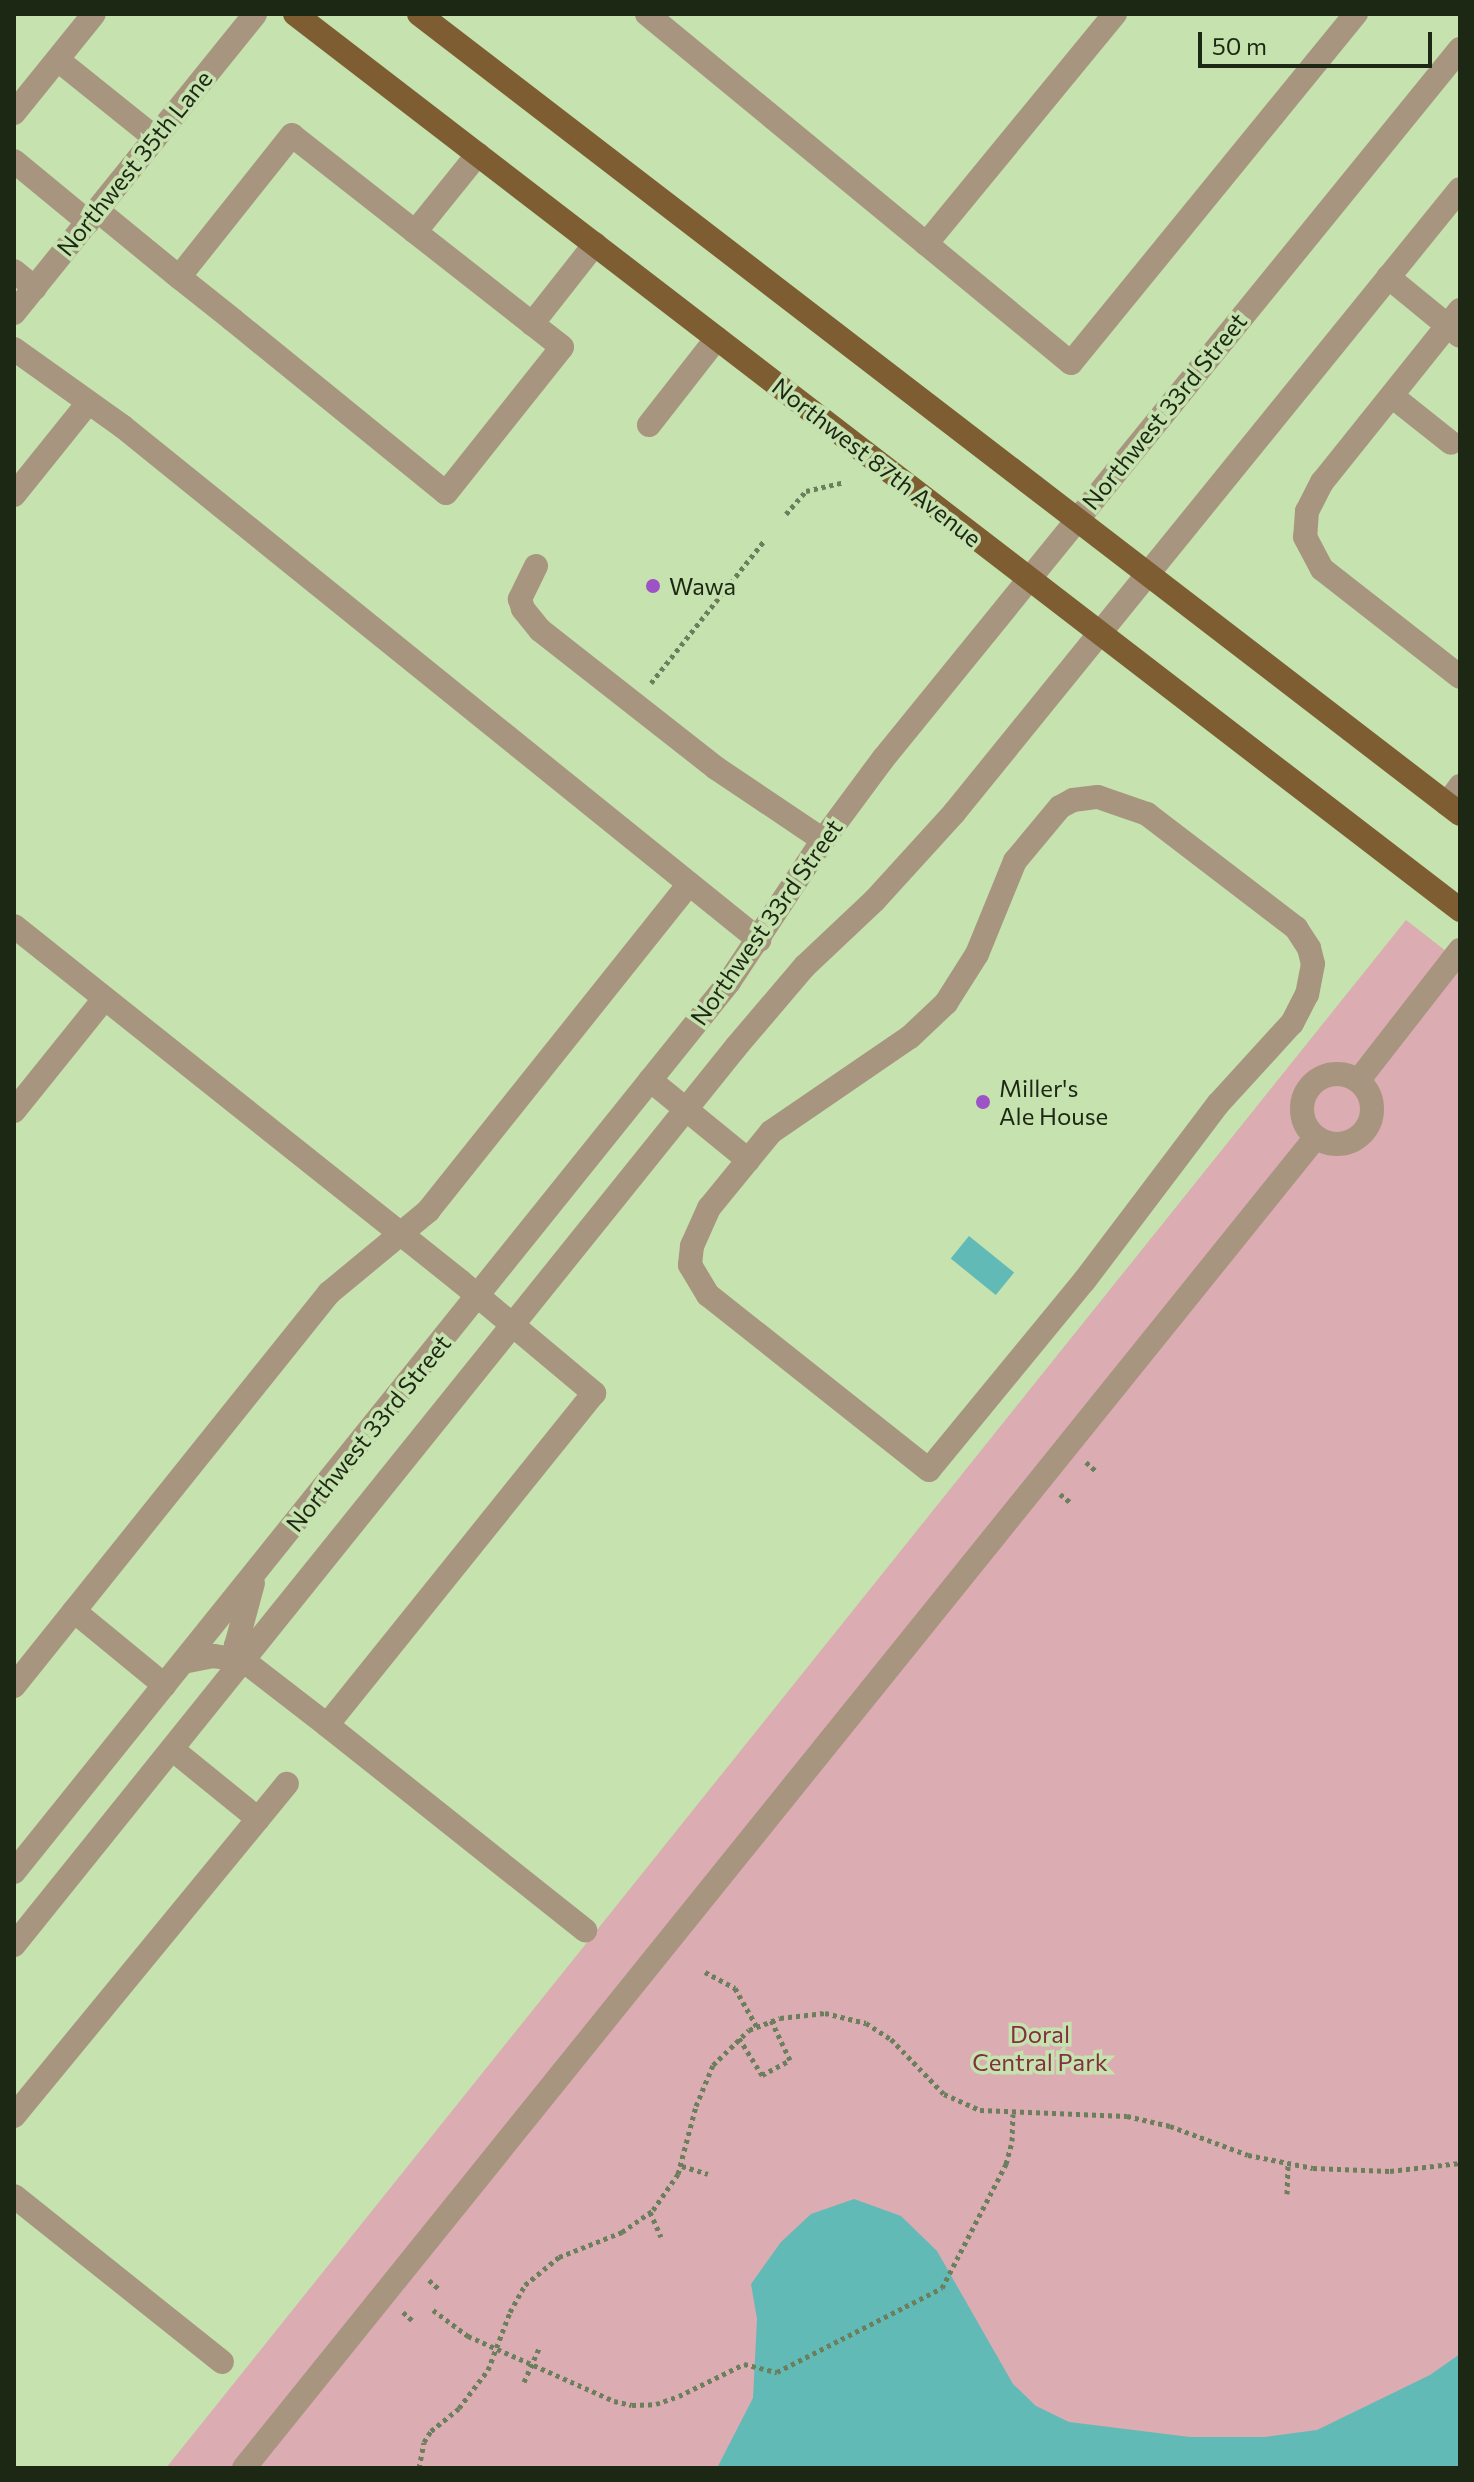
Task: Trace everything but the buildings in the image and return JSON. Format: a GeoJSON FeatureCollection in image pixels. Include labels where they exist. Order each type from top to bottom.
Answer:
{"type":"FeatureCollection","features":[{"type":"Feature","properties":{"kind":"main road","name":"Northwest 87th Avenue"},"geometry":{"type":"LineString","coordinates":[[295,14],[1460,910]]}},
{"type":"Feature","properties":{"kind":"main road"},"geometry":{"type":"LineString","coordinates":[[419,14],[1145,573],[1456,801]]}},
{"type":"Feature","properties":{"kind":"street"},"geometry":{"type":"LineString","coordinates":[[14,113],[94,14]]}},
{"type":"Feature","properties":{"kind":"street","name":"Northwest 35th Lane"},"geometry":{"type":"LineString","coordinates":[[14,313],[255,14]]}},
{"type":"Feature","properties":{"kind":"street"},"geometry":{"type":"LineString","coordinates":[[647,14],[1071,363],[1356,14]]}},
{"type":"Feature","properties":{"kind":"street"},"geometry":{"type":"LineString","coordinates":[[926,244],[1115,14]]}},
{"type":"Feature","properties":{"kind":"street","name":"Northwest 33rd Street"},"geometry":{"type":"LineString","coordinates":[[14,1872],[650,1080],[759,940],[823,840],[883,759],[1027,578],[1460,49]]}},
{"type":"Feature","properties":{"kind":"street"},"geometry":{"type":"LineString","coordinates":[[58,60],[155,138]]}},
{"type":"Feature","properties":{"kind":"street"},"geometry":{"type":"LineString","coordinates":[[14,161],[179,277],[446,493],[562,347],[292,135],[179,277]]}},
{"type":"Feature","properties":{"kind":"street"},"geometry":{"type":"LineString","coordinates":[[415,232],[478,154]]}},
{"type":"Feature","properties":{"kind":"street","name":"Northwest 33rd Street"},"geometry":{"type":"LineString","coordinates":[[14,1945],[785,988],[895,880],[954,813],[1145,573],[1460,189]]}},
{"type":"Feature","properties":{"kind":"street"},"geometry":{"type":"LineString","coordinates":[[532,324],[595,244]]}},
{"type":"Feature","properties":{"kind":"street"},"geometry":{"type":"LineString","coordinates":[[14,271],[35,288]]}},
{"type":"Feature","properties":{"kind":"street"},"geometry":{"type":"LineString","coordinates":[[1388,277],[1456,324],[1322,482],[1307,511],[1305,537],[1308,548],[1322,569],[1460,677]]}},
{"type":"Feature","properties":{"kind":"street"},"geometry":{"type":"LineString","coordinates":[[649,425],[717,338]]}},
{"type":"Feature","properties":{"kind":"street"},"geometry":{"type":"LineString","coordinates":[[14,349],[122,426],[759,940]]}},
{"type":"Feature","properties":{"kind":"street"},"geometry":{"type":"LineString","coordinates":[[1392,396],[1451,443]]}},
{"type":"Feature","properties":{"kind":"street"},"geometry":{"type":"LineString","coordinates":[[14,495],[88,403]]}},
{"type":"Feature","properties":{"kind":"street"},"geometry":{"type":"LineString","coordinates":[[536,566],[520,599],[530,620],[633,706],[716,768],[823,840]]}},
{"type":"Feature","properties":{"kind":"street"},"geometry":{"type":"LineString","coordinates":[[1073,800],[1114,800],[1147,814],[1296,928],[1309,948],[1313,964],[1310,980],[1292,1023],[1218,1104],[1084,1281],[929,1470],[718,1304],[693,1275],[690,1257],[704,1215],[748,1160],[771,1132],[910,1037],[946,1003],[977,954],[1015,861],[1048,819],[1073,800]]}},
{"type":"Feature","properties":{"kind":"street"},"geometry":{"type":"LineString","coordinates":[[14,1686],[329,1293],[428,1211],[689,884]]}},
{"type":"Feature","properties":{"kind":"street"},"geometry":{"type":"LineString","coordinates":[[14,926],[594,1393],[327,1725]]}},
{"type":"Feature","properties":{"kind":"street"},"geometry":{"type":"LineString","coordinates":[[1358,1081],[1460,950]]}},
{"type":"Feature","properties":{"kind":"street"},"geometry":{"type":"LineString","coordinates":[[14,1111],[104,999]]}},
{"type":"Feature","properties":{"kind":"street"},"geometry":{"type":"LineString","coordinates":[[1330,1074],[1342,1074],[1358,1081],[1373,1105],[1367,1128],[1349,1142],[1337,1145],[1316,1137],[1303,1119],[1304,1096],[1310,1086],[1330,1074]]}},
{"type":"Feature","properties":{"kind":"street"},"geometry":{"type":"LineString","coordinates":[[650,1080],[748,1160]]}},
{"type":"Feature","properties":{"kind":"street"},"geometry":{"type":"LineString","coordinates":[[244,2468],[1316,1137]]}},
{"type":"Feature","properties":{"kind":"street"},"geometry":{"type":"LineString","coordinates":[[256,1573],[236,1637],[236,1646],[243,1660],[585,1930]]}},
{"type":"Feature","properties":{"kind":"street"},"geometry":{"type":"LineString","coordinates":[[74,1611],[164,1685]]}},
{"type":"Feature","properties":{"kind":"street"},"geometry":{"type":"LineString","coordinates":[[183,1662],[213,1656],[243,1660]]}},
{"type":"Feature","properties":{"kind":"street"},"geometry":{"type":"LineString","coordinates":[[172,1749],[258,1819]]}},
{"type":"Feature","properties":{"kind":"street"},"geometry":{"type":"LineString","coordinates":[[14,2116],[287,1784]]}},
{"type":"Feature","properties":{"kind":"street"},"geometry":{"type":"LineString","coordinates":[[14,2196],[222,2362]]}},
{"type":"Feature","properties":{"kind":"path"},"geometry":{"type":"LineString","coordinates":[[786,514],[806,491],[842,483]]}},
{"type":"Feature","properties":{"kind":"path"},"geometry":{"type":"LineString","coordinates":[[654,680],[764,541]]}},
{"type":"Feature","properties":{"kind":"path"},"geometry":{"type":"LineString","coordinates":[[705,1972],[735,1988],[757,2027]]}},
{"type":"Feature","properties":{"kind":"path"},"geometry":{"type":"LineString","coordinates":[[419,2468],[424,2442],[431,2431],[459,2408],[480,2384],[516,2299],[534,2275],[571,2251],[622,2232],[650,2212],[671,2188],[682,2166],[702,2085],[713,2065],[739,2038],[771,2020],[825,2013],[866,2023],[891,2039],[944,2094],[980,2110],[1013,2114],[1071,2111],[1127,2116],[1170,2126],[1230,2150],[1288,2164],[1359,2172],[1423,2169],[1460,2163]]}},
{"type":"Feature","properties":{"kind":"path"},"geometry":{"type":"LineString","coordinates":[[739,2038],[762,2075],[790,2060],[771,2020]]}},
{"type":"Feature","properties":{"kind":"path"},"geometry":{"type":"LineString","coordinates":[[433,2310],[460,2332],[622,2403],[643,2405],[679,2396],[744,2364],[777,2372],[942,2288],[1010,2154],[1013,2114]]}},
{"type":"Feature","properties":{"kind":"path"},"geometry":{"type":"LineString","coordinates":[[1287,2194],[1288,2164]]}},
{"type":"Feature","properties":{"kind":"path"},"geometry":{"type":"LineString","coordinates":[[682,2166],[708,2174]]}},
{"type":"Feature","properties":{"kind":"path"},"geometry":{"type":"LineString","coordinates":[[650,2212],[661,2237]]}},
{"type":"Feature","properties":{"kind":"path"},"geometry":{"type":"LineString","coordinates":[[524,2382],[539,2348]]}},
{"type":"Feature","properties":{"kind":"green space","name":"Doral Central Park"},"geometry":{"type":"Polygon","coordinates":[[[1406,920],[1460,962],[1460,2468],[166,2468],[1406,920]]]}},
{"type":"Feature","properties":{"kind":"water"},"geometry":{"type":"Polygon","coordinates":[[[969,1236],[1014,1273],[996,1295],[951,1259],[969,1236]]]}},
{"type":"Feature","properties":{"kind":"water"},"geometry":{"type":"Polygon","coordinates":[[[854,2199],[901,2216],[937,2251],[1013,2384],[1036,2406],[1069,2422],[1190,2437],[1265,2437],[1317,2430],[1430,2375],[1460,2354],[1460,2468],[717,2468],[753,2398],[757,2319],[751,2284],[781,2242],[811,2214],[854,2199]]]}},
{"type":"Feature","properties":{"kind":"place","name":"Wawa"},"geometry":{"type":"Point","coordinates":[653,586]}},
{"type":"Feature","properties":{"kind":"place","name":"Miller's Ale House"},"geometry":{"type":"Point","coordinates":[983,1102]}}]}
